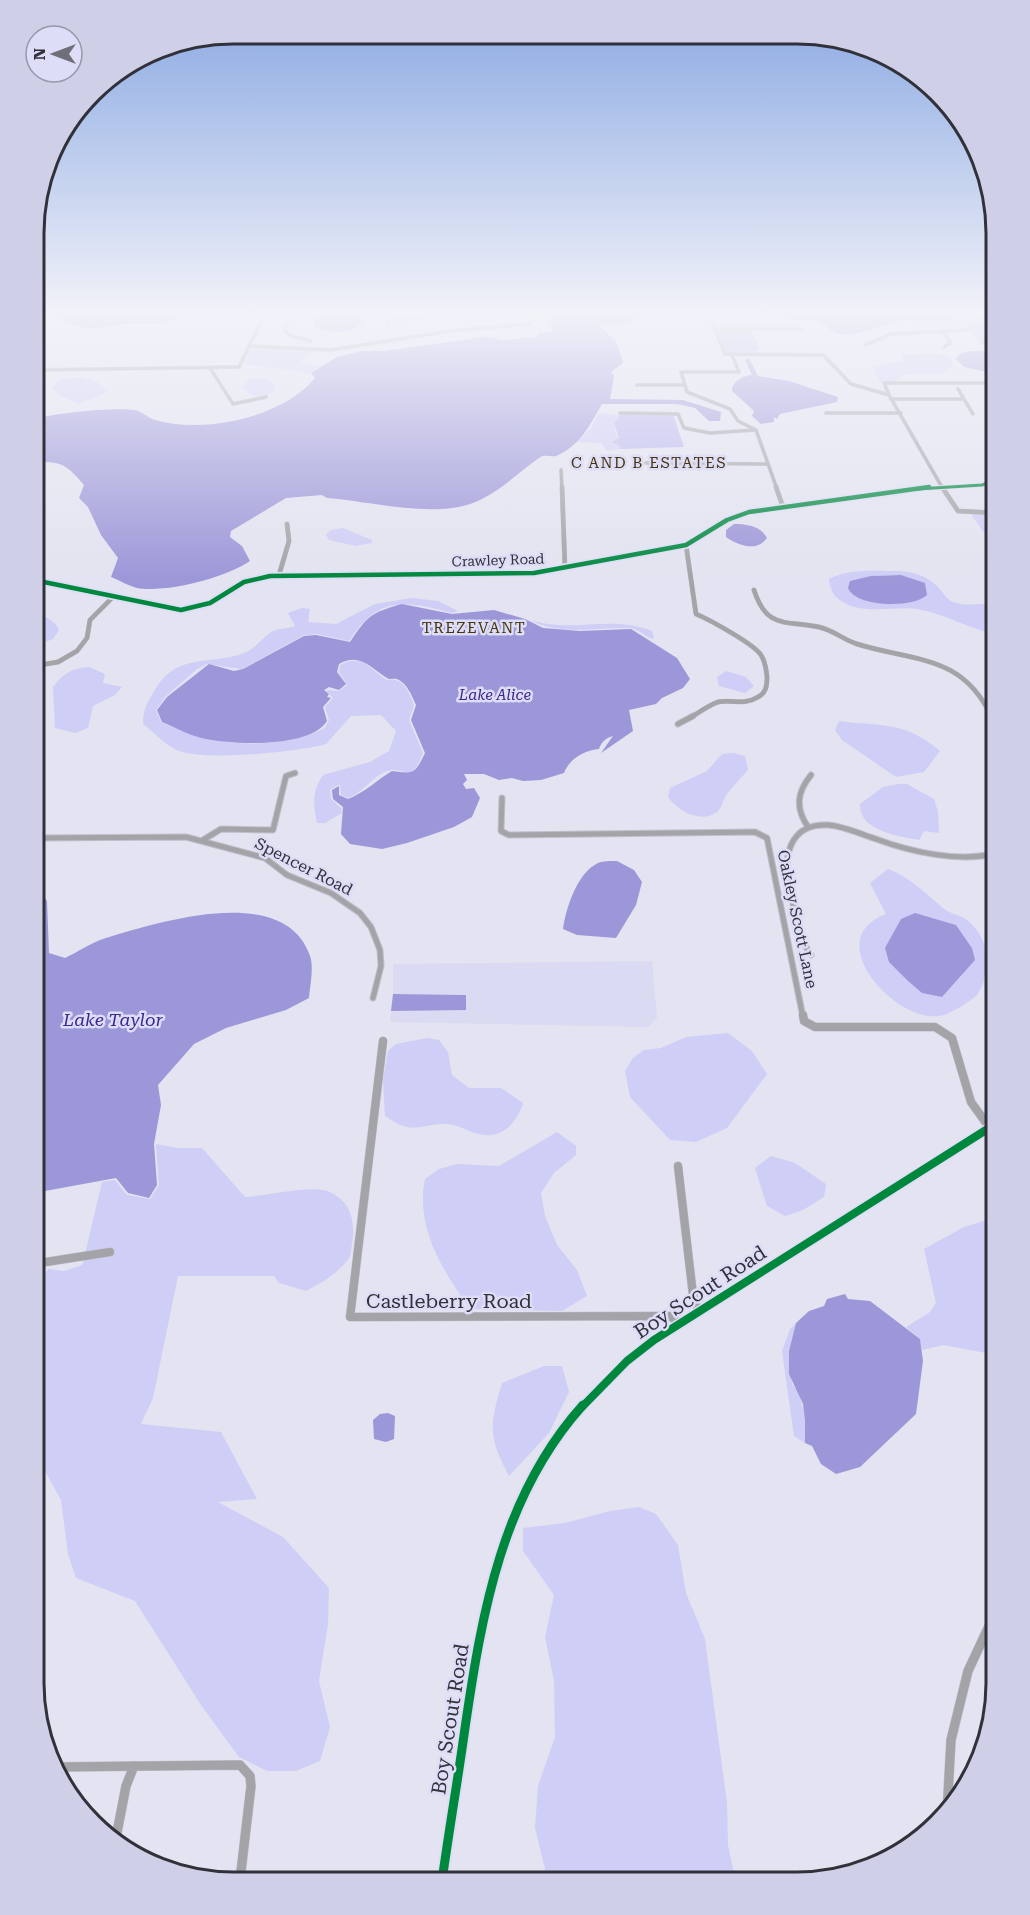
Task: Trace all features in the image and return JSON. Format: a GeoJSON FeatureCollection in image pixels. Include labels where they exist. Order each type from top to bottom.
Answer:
{"type":"FeatureCollection","features":[{"type":"Feature","properties":{"kind":"street"},"geometry":{"type":"LineString","coordinates":[[231,401],[233,404],[245,401]]}},
{"type":"Feature","properties":{"kind":"street"},"geometry":{"type":"LineString","coordinates":[[711,401],[730,409],[738,421],[756,430],[783,507]]}},
{"type":"Feature","properties":{"kind":"street"},"geometry":{"type":"LineString","coordinates":[[893,401],[941,487],[958,511],[986,512]]}},
{"type":"Feature","properties":{"kind":"street"},"geometry":{"type":"LineString","coordinates":[[965,401],[973,414]]}},
{"type":"Feature","properties":{"kind":"street"},"geometry":{"type":"LineString","coordinates":[[620,413],[678,414],[684,428],[699,433],[756,430]]}},
{"type":"Feature","properties":{"kind":"street"},"geometry":{"type":"LineString","coordinates":[[826,413],[901,413]]}},
{"type":"Feature","properties":{"kind":"street"},"geometry":{"type":"LineString","coordinates":[[646,463],[768,464]]}},
{"type":"Feature","properties":{"kind":"street"},"geometry":{"type":"LineString","coordinates":[[561,470],[565,568]]}},
{"type":"Feature","properties":{"kind":"street","name":"Crawley Road"},"geometry":{"type":"LineString","coordinates":[[44,582],[166,609],[191,610],[215,601],[244,582],[279,575],[506,574],[565,568],[686,545],[733,517],[783,507],[941,487],[986,484]]}},
{"type":"Feature","properties":{"kind":"street"},"geometry":{"type":"LineString","coordinates":[[279,575],[289,541],[287,524]]}},
{"type":"Feature","properties":{"kind":"street"},"geometry":{"type":"LineString","coordinates":[[678,724],[719,702],[735,704],[756,699],[764,693],[767,684],[766,664],[760,653],[732,635],[720,624],[696,614],[686,545]]}},
{"type":"Feature","properties":{"kind":"street"},"geometry":{"type":"LineString","coordinates":[[754,590],[763,613],[774,620],[821,628],[854,643],[911,654],[942,663],[965,679],[981,695],[986,706]]}},
{"type":"Feature","properties":{"kind":"street"},"geometry":{"type":"LineString","coordinates":[[44,665],[56,663],[74,655],[87,638],[85,626],[89,617],[112,598]]}},
{"type":"Feature","properties":{"kind":"street"},"geometry":{"type":"LineString","coordinates":[[203,840],[221,830],[273,830],[286,776],[295,773]]}},
{"type":"Feature","properties":{"kind":"street"},"geometry":{"type":"LineString","coordinates":[[808,827],[803,820],[798,799],[803,785],[811,775]]}},
{"type":"Feature","properties":{"kind":"street","name":"Oakley Scott Lane"},"geometry":{"type":"LineString","coordinates":[[502,798],[501,831],[509,835],[755,832],[764,834],[804,1021],[815,1028],[935,1027],[945,1032],[952,1038],[971,1102],[986,1118]]}},
{"type":"Feature","properties":{"kind":"street"},"geometry":{"type":"LineString","coordinates":[[811,955],[806,949],[787,866],[787,850],[797,836],[808,827],[823,825],[844,828],[887,843],[971,856],[986,856]]}},
{"type":"Feature","properties":{"kind":"street","name":"Spencer Road"},"geometry":{"type":"LineString","coordinates":[[44,838],[186,837],[256,853],[287,875],[330,893],[360,913],[370,927],[380,950],[381,966],[373,998]]}},
{"type":"Feature","properties":{"kind":"street","name":"Castleberry Road"},"geometry":{"type":"LineString","coordinates":[[383,1041],[350,1317],[670,1316],[679,1323]]}},
{"type":"Feature","properties":{"kind":"street","name":"Boy Scout Road"},"geometry":{"type":"LineString","coordinates":[[443,1872],[483,1619],[497,1560],[512,1521],[540,1466],[578,1412],[629,1359],[679,1323],[986,1129]]}},
{"type":"Feature","properties":{"kind":"street"},"geometry":{"type":"LineString","coordinates":[[678,1166],[693,1295],[698,1311]]}},
{"type":"Feature","properties":{"kind":"street"},"geometry":{"type":"LineString","coordinates":[[44,1262],[110,1252]]}},
{"type":"Feature","properties":{"kind":"street"},"geometry":{"type":"LineString","coordinates":[[948,1798],[954,1728],[968,1671],[986,1633]]}},
{"type":"Feature","properties":{"kind":"street"},"geometry":{"type":"LineString","coordinates":[[63,1767],[232,1763],[245,1769],[251,1786],[241,1872]]}},
{"type":"Feature","properties":{"kind":"street"},"geometry":{"type":"LineString","coordinates":[[117,1833],[126,1786],[134,1766]]}},
{"type":"Feature","properties":{"kind":"shaded area"},"geometry":{"type":"Polygon","coordinates":[[[599,413],[620,416],[615,429],[620,449],[606,451],[602,443],[577,442],[591,429],[599,413]]]}},
{"type":"Feature","properties":{"kind":"shaded area"},"geometry":{"type":"Polygon","coordinates":[[[617,414],[673,414],[684,447],[620,449],[619,445],[612,442],[619,438],[614,423],[620,416],[617,414]]]}},
{"type":"Feature","properties":{"kind":"shaded area"},"geometry":{"type":"Polygon","coordinates":[[[986,513],[986,534],[984,533],[971,514],[986,513]]]}},
{"type":"Feature","properties":{"kind":"shaded area"},"geometry":{"type":"Polygon","coordinates":[[[343,528],[372,540],[372,543],[356,546],[329,540],[326,535],[330,530],[343,528]]]}},
{"type":"Feature","properties":{"kind":"shaded area"},"geometry":{"type":"Polygon","coordinates":[[[910,572],[934,583],[949,600],[956,603],[986,604],[986,632],[938,614],[917,609],[869,609],[851,606],[840,600],[831,590],[829,579],[845,573],[910,572]],[[871,576],[894,602],[909,602],[909,577],[871,576]]]}},
{"type":"Feature","properties":{"kind":"shaded area"},"geometry":{"type":"Polygon","coordinates":[[[412,598],[438,601],[458,611],[452,613],[406,604],[394,605],[371,616],[349,641],[317,634],[304,635],[242,669],[207,664],[197,669],[165,697],[156,710],[161,722],[201,737],[243,743],[284,741],[325,728],[329,720],[325,707],[333,698],[326,690],[339,691],[347,685],[339,672],[340,665],[354,661],[360,662],[385,679],[395,680],[402,684],[414,705],[409,720],[423,753],[418,764],[412,772],[394,770],[385,772],[348,798],[341,795],[340,785],[330,790],[331,799],[341,808],[342,813],[325,823],[317,823],[315,810],[314,798],[319,781],[323,775],[370,762],[389,751],[396,731],[381,715],[351,716],[326,744],[273,753],[228,755],[190,754],[177,750],[143,724],[145,710],[155,690],[173,670],[195,662],[231,657],[248,651],[273,631],[295,626],[288,613],[302,608],[310,609],[308,622],[336,624],[375,604],[412,598]]]}},
{"type":"Feature","properties":{"kind":"shaded area"},"geometry":{"type":"Polygon","coordinates":[[[44,618],[55,623],[59,630],[53,639],[44,642],[44,618]]]}},
{"type":"Feature","properties":{"kind":"shaded area"},"geometry":{"type":"Polygon","coordinates":[[[530,620],[562,625],[636,626],[652,631],[654,639],[630,628],[566,629],[542,625],[530,620]]]}},
{"type":"Feature","properties":{"kind":"shaded area"},"geometry":{"type":"Polygon","coordinates":[[[89,667],[105,674],[103,683],[122,687],[115,695],[93,706],[88,728],[75,733],[55,728],[53,687],[68,672],[89,667]]]}},
{"type":"Feature","properties":{"kind":"shaded area"},"geometry":{"type":"Polygon","coordinates":[[[726,671],[746,677],[754,686],[745,693],[719,686],[717,677],[726,671]]]}},
{"type":"Feature","properties":{"kind":"shaded area"},"geometry":{"type":"Polygon","coordinates":[[[839,721],[903,729],[927,741],[940,751],[924,772],[896,777],[842,740],[835,730],[839,721]]]}},
{"type":"Feature","properties":{"kind":"shaded area"},"geometry":{"type":"Polygon","coordinates":[[[733,753],[745,756],[748,770],[726,795],[717,812],[704,817],[690,814],[668,797],[670,788],[707,771],[722,754],[733,753]]]}},
{"type":"Feature","properties":{"kind":"shaded area"},"geometry":{"type":"Polygon","coordinates":[[[907,784],[934,799],[938,812],[939,833],[924,831],[919,840],[881,831],[866,820],[861,813],[860,804],[883,787],[907,784]]]}},
{"type":"Feature","properties":{"kind":"shaded area"},"geometry":{"type":"Polygon","coordinates":[[[888,869],[910,881],[946,910],[967,920],[979,934],[986,950],[985,977],[975,997],[953,1011],[939,1016],[921,1014],[903,1006],[885,993],[871,977],[862,959],[860,941],[867,926],[886,914],[870,883],[888,869]],[[931,918],[901,919],[896,929],[972,948],[956,925],[931,918]]]}},
{"type":"Feature","properties":{"kind":"shaded area"},"geometry":{"type":"Polygon","coordinates":[[[652,961],[657,1018],[649,1027],[390,1022],[391,1011],[466,1009],[465,995],[393,994],[393,964],[652,961]]]}},
{"type":"Feature","properties":{"kind":"shaded area"},"geometry":{"type":"Polygon","coordinates":[[[728,1033],[752,1051],[767,1074],[727,1128],[696,1142],[670,1140],[630,1097],[625,1071],[633,1058],[644,1050],[661,1048],[686,1037],[728,1033]]]}},
{"type":"Feature","properties":{"kind":"shaded area"},"geometry":{"type":"Polygon","coordinates":[[[427,1038],[439,1040],[448,1052],[452,1075],[469,1088],[501,1088],[523,1103],[510,1126],[498,1133],[484,1135],[448,1124],[416,1128],[403,1126],[385,1116],[383,1080],[388,1051],[396,1044],[427,1038]]]}},
{"type":"Feature","properties":{"kind":"shaded area"},"geometry":{"type":"Polygon","coordinates":[[[557,1132],[576,1146],[576,1155],[554,1173],[541,1193],[545,1216],[557,1245],[577,1270],[587,1296],[562,1311],[470,1309],[441,1264],[428,1232],[424,1215],[425,1179],[439,1169],[457,1164],[499,1166],[557,1132]]]}},
{"type":"Feature","properties":{"kind":"shaded area"},"geometry":{"type":"Polygon","coordinates":[[[156,1144],[178,1148],[202,1148],[245,1197],[319,1189],[342,1200],[352,1220],[353,1236],[348,1259],[328,1278],[306,1291],[279,1283],[274,1276],[178,1276],[153,1398],[141,1424],[221,1432],[257,1499],[218,1502],[283,1537],[329,1588],[328,1624],[319,1681],[330,1727],[320,1761],[296,1771],[267,1771],[239,1757],[201,1705],[135,1601],[76,1578],[68,1554],[61,1500],[44,1469],[44,1275],[48,1269],[64,1271],[82,1265],[84,1260],[113,1254],[112,1249],[85,1254],[102,1182],[115,1180],[127,1195],[150,1199],[159,1185],[156,1144]]]}},
{"type":"Feature","properties":{"kind":"shaded area"},"geometry":{"type":"Polygon","coordinates":[[[771,1156],[795,1163],[826,1184],[824,1197],[803,1210],[785,1216],[767,1206],[755,1168],[771,1156]]]}},
{"type":"Feature","properties":{"kind":"shaded area"},"geometry":{"type":"Polygon","coordinates":[[[986,1220],[986,1353],[943,1345],[922,1350],[920,1339],[906,1327],[930,1312],[936,1303],[924,1249],[964,1227],[986,1220]]]}},
{"type":"Feature","properties":{"kind":"shaded area"},"geometry":{"type":"Polygon","coordinates":[[[796,1323],[789,1351],[792,1384],[798,1391],[806,1420],[805,1443],[794,1436],[782,1351],[790,1329],[796,1323]]]}},
{"type":"Feature","properties":{"kind":"shaded area"},"geometry":{"type":"Polygon","coordinates":[[[544,1366],[562,1366],[569,1392],[549,1433],[509,1476],[497,1450],[493,1430],[495,1409],[502,1383],[544,1366]]]}},
{"type":"Feature","properties":{"kind":"shaded area"},"geometry":{"type":"Polygon","coordinates":[[[639,1507],[656,1514],[678,1545],[686,1593],[705,1639],[727,1803],[728,1845],[734,1872],[546,1872],[535,1828],[538,1786],[555,1737],[554,1681],[545,1637],[554,1595],[523,1551],[523,1528],[565,1523],[610,1511],[639,1507]]]}},
{"type":"Feature","properties":{"kind":"water"},"geometry":{"type":"Polygon","coordinates":[[[687,401],[721,412],[720,421],[709,421],[695,408],[677,404],[602,404],[572,447],[556,456],[542,456],[482,499],[447,509],[406,508],[327,498],[322,495],[286,498],[231,531],[230,537],[242,546],[250,561],[211,578],[164,588],[137,588],[111,577],[118,558],[101,535],[88,507],[79,498],[84,485],[63,465],[44,462],[44,417],[84,411],[125,409],[137,411],[155,420],[196,425],[241,419],[263,413],[283,403],[687,401]]]}},
{"type":"Feature","properties":{"kind":"water"},"geometry":{"type":"Polygon","coordinates":[[[743,401],[837,401],[780,414],[777,419],[774,417],[774,422],[761,424],[752,416],[754,411],[743,401]]]}},
{"type":"Feature","properties":{"kind":"water"},"geometry":{"type":"Polygon","coordinates":[[[734,524],[753,526],[767,538],[753,546],[736,543],[726,537],[726,530],[734,524]]]}},
{"type":"Feature","properties":{"kind":"water"},"geometry":{"type":"Polygon","coordinates":[[[901,575],[925,583],[927,595],[910,602],[886,604],[862,599],[853,595],[848,588],[850,581],[871,576],[901,575]]]}},
{"type":"Feature","properties":{"kind":"water","name":"Lake Alice"},"geometry":{"type":"Polygon","coordinates":[[[402,604],[452,614],[494,610],[525,619],[543,628],[580,631],[631,629],[677,658],[690,679],[683,688],[662,698],[656,704],[629,710],[633,731],[601,753],[613,736],[602,743],[599,749],[583,753],[570,763],[564,773],[541,780],[523,781],[512,778],[499,780],[484,774],[464,774],[467,780],[463,784],[466,789],[474,788],[480,798],[472,817],[454,827],[382,849],[350,844],[341,834],[343,807],[333,799],[332,790],[339,786],[339,795],[348,799],[392,771],[409,772],[419,765],[425,753],[411,720],[416,705],[409,690],[401,681],[388,679],[371,666],[359,661],[346,661],[339,664],[337,672],[346,684],[339,690],[329,687],[324,690],[329,694],[327,697],[331,698],[323,707],[327,721],[318,730],[289,740],[252,743],[219,741],[195,736],[162,722],[157,710],[167,697],[209,664],[234,671],[243,669],[304,636],[316,635],[350,642],[371,616],[402,604]]]}},
{"type":"Feature","properties":{"kind":"water"},"geometry":{"type":"Polygon","coordinates":[[[617,861],[634,870],[642,882],[636,905],[616,938],[577,935],[563,929],[570,902],[584,875],[598,863],[617,861]]]}},
{"type":"Feature","properties":{"kind":"water","name":"Lake Taylor"},"geometry":{"type":"Polygon","coordinates":[[[44,897],[47,901],[49,953],[65,958],[101,940],[129,931],[187,917],[219,913],[248,914],[275,920],[296,933],[311,960],[309,998],[286,1010],[226,1028],[194,1044],[158,1085],[161,1105],[154,1144],[157,1185],[149,1198],[128,1193],[116,1178],[44,1191],[44,897]]]}},
{"type":"Feature","properties":{"kind":"water"},"geometry":{"type":"Polygon","coordinates":[[[915,913],[956,925],[972,948],[975,960],[942,997],[922,993],[889,962],[885,948],[901,919],[915,913]]]}},
{"type":"Feature","properties":{"kind":"water"},"geometry":{"type":"Polygon","coordinates":[[[393,994],[466,995],[466,1010],[391,1011],[393,994]]]}},
{"type":"Feature","properties":{"kind":"water"},"geometry":{"type":"Polygon","coordinates":[[[845,1294],[848,1299],[870,1301],[920,1339],[923,1361],[916,1414],[860,1467],[836,1474],[821,1464],[812,1446],[805,1443],[803,1404],[789,1374],[789,1351],[796,1323],[809,1311],[824,1306],[827,1299],[845,1294]]]}},
{"type":"Feature","properties":{"kind":"water"},"geometry":{"type":"Polygon","coordinates":[[[388,1413],[395,1416],[394,1439],[386,1442],[374,1439],[373,1420],[380,1414],[388,1413]]]}},
{"type":"Feature","properties":{"kind":"cycle path"},"geometry":{"type":"LineString","coordinates":[[44,582],[112,598],[181,610],[210,603],[244,582],[270,576],[534,573],[686,545],[727,520],[749,512],[929,487],[986,484]]}},
{"type":"Feature","properties":{"kind":"cycle path"},"geometry":{"type":"LineString","coordinates":[[443,1872],[476,1657],[491,1582],[507,1530],[521,1498],[557,1438],[602,1385],[654,1340],[986,1130]]}},
{"type":"Feature","properties":{"kind":"district","name":"C AND B ESTATES"},"geometry":{"type":"Point","coordinates":[649,463]}},
{"type":"Feature","properties":{"kind":"district","name":"TREZEVANT"},"geometry":{"type":"Point","coordinates":[474,628]}}]}
